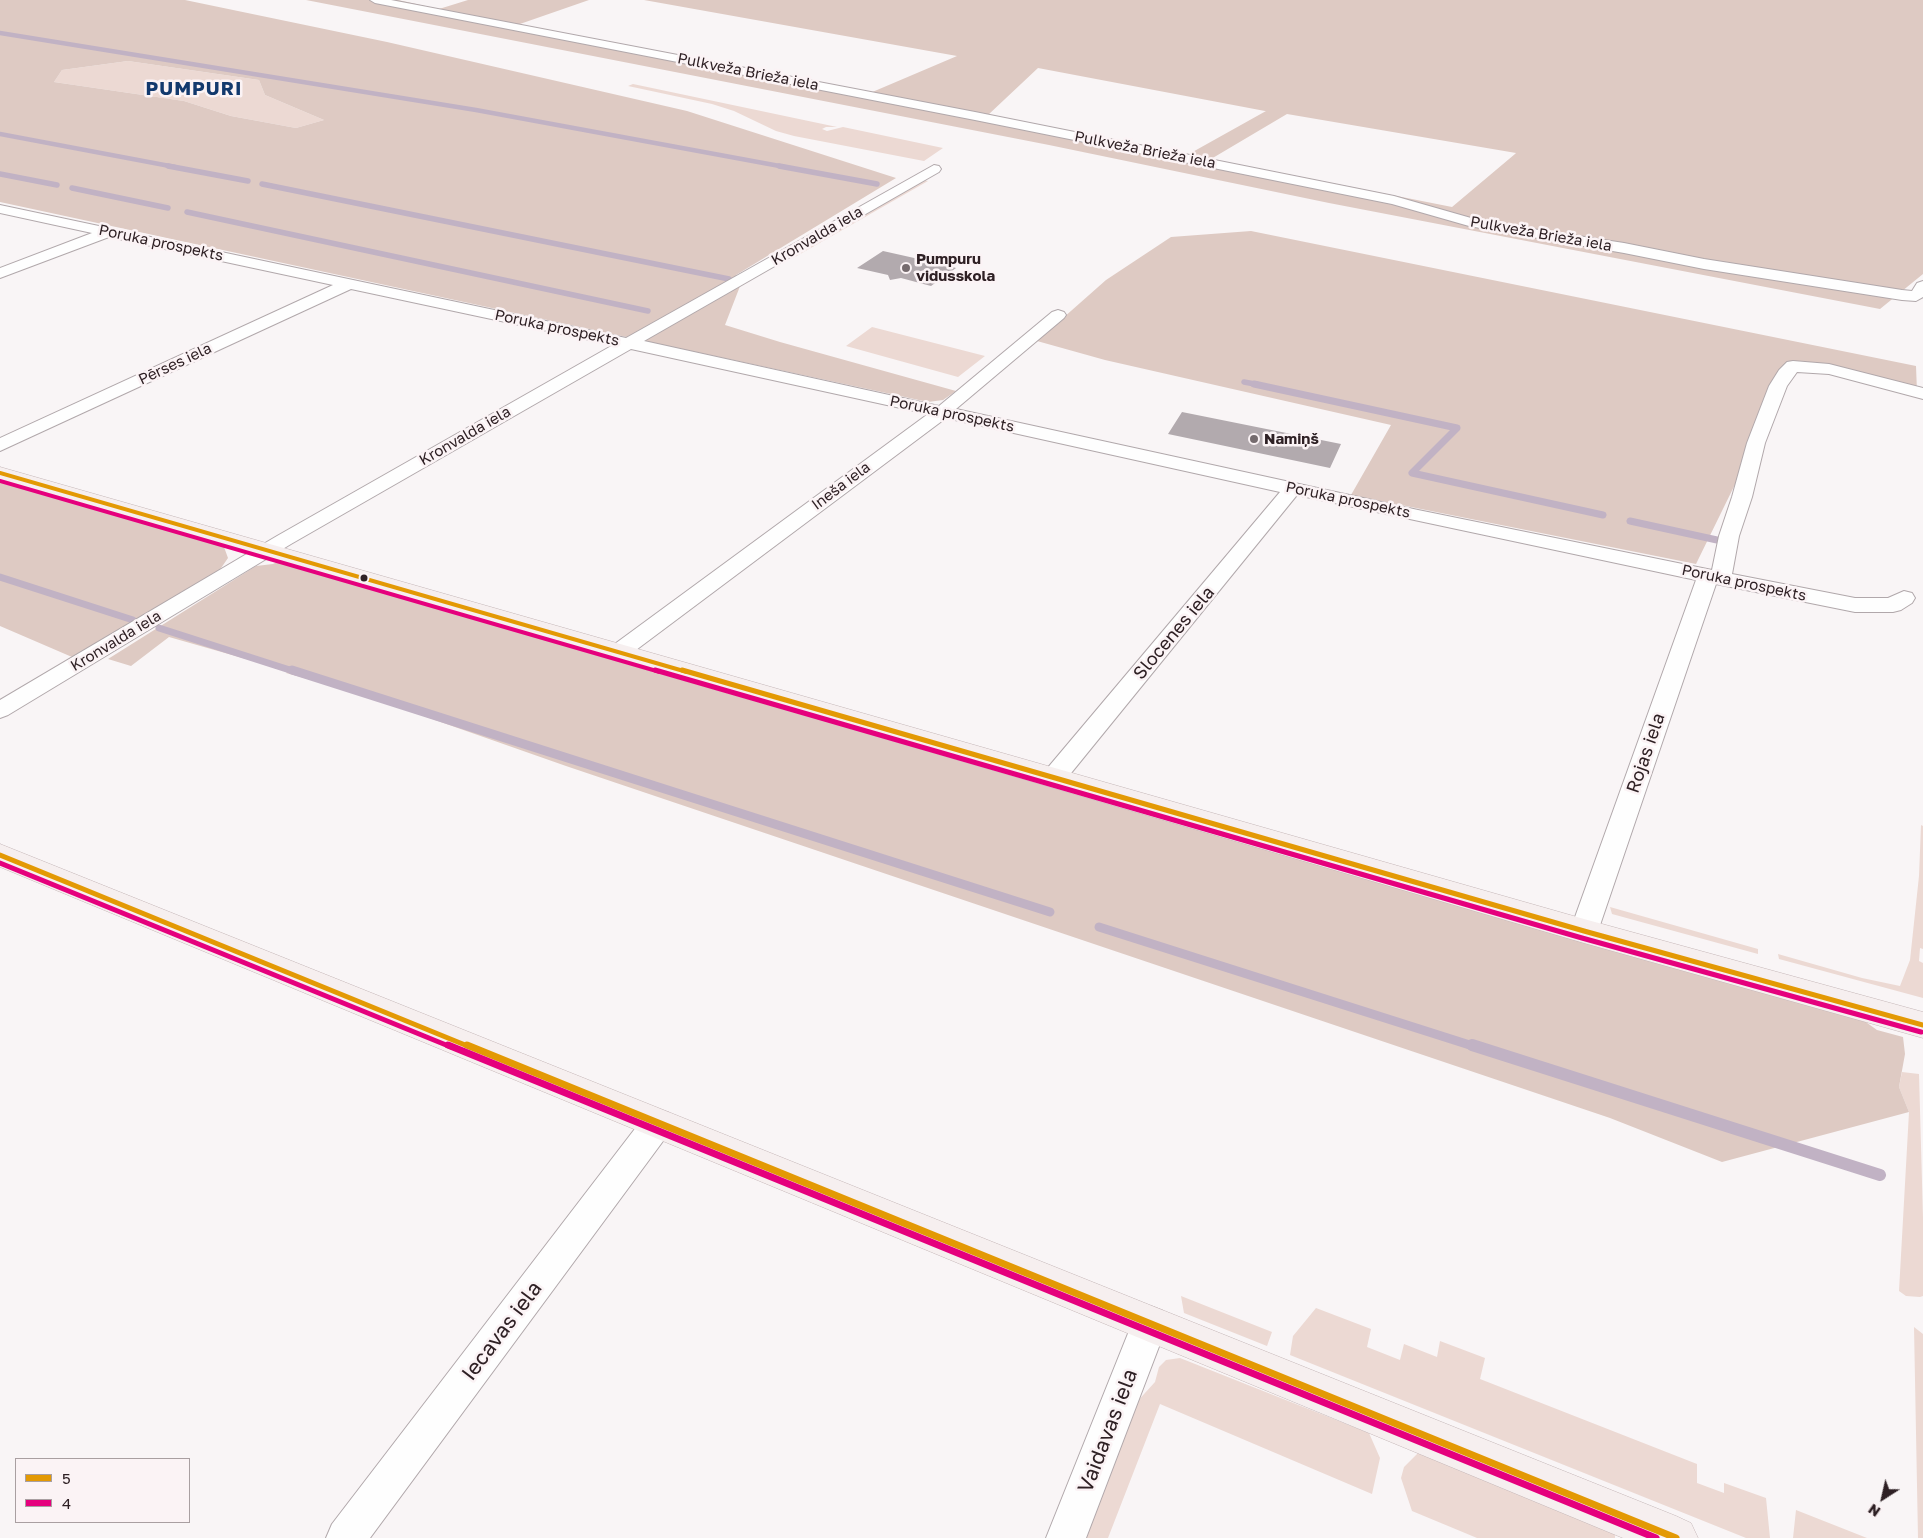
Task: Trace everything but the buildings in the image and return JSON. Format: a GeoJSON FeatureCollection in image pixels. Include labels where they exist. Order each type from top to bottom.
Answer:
{"type":"FeatureCollection","features":[{"type":"Feature","properties":{"kind":"main road"},"geometry":{"type":"LineString","coordinates":[[0,473],[1584,931],[1923,1025]]}},
{"type":"Feature","properties":{"kind":"main road"},"geometry":{"type":"LineString","coordinates":[[0,855],[1676,1538]]}},
{"type":"Feature","properties":{"kind":"street","name":"Pulkveža Brieža iela"},"geometry":{"type":"LineString","coordinates":[[375,0],[977,112],[1388,199],[1469,222],[1506,229],[1731,268],[1856,287],[1920,291]]}},
{"type":"Feature","properties":{"kind":"street","name":"Kronvalda iela"},"geometry":{"type":"LineString","coordinates":[[0,710],[267,550],[934,169]]}},
{"type":"Feature","properties":{"kind":"street","name":"Poruka prospekts"},"geometry":{"type":"LineString","coordinates":[[0,210],[350,283],[1293,488],[1714,577],[1855,605],[1893,604],[1902,601],[1904,598]]}},
{"type":"Feature","properties":{"kind":"street"},"geometry":{"type":"LineString","coordinates":[[0,273],[108,232]]}},
{"type":"Feature","properties":{"kind":"street"},"geometry":{"type":"LineString","coordinates":[[1856,287],[1923,279]]}},
{"type":"Feature","properties":{"kind":"street","name":"Pērses iela"},"geometry":{"type":"LineString","coordinates":[[0,445],[350,283]]}},
{"type":"Feature","properties":{"kind":"street","name":"Ineša iela"},"geometry":{"type":"LineString","coordinates":[[620,651],[942,412],[1058,315]]}},
{"type":"Feature","properties":{"kind":"street","name":"Rojas iela"},"geometry":{"type":"LineString","coordinates":[[1584,931],[1729,536],[1742,497],[1756,443],[1784,374],[1793,366],[1829,369],[1888,383],[1923,394]]}},
{"type":"Feature","properties":{"kind":"street","name":"Slocenes iela"},"geometry":{"type":"LineString","coordinates":[[1054,777],[1293,488]]}},
{"type":"Feature","properties":{"kind":"street","name":"Iecavas iela"},"geometry":{"type":"LineString","coordinates":[[346,1538],[658,1124]]}},
{"type":"Feature","properties":{"kind":"street","name":"Vaidavas iela"},"geometry":{"type":"LineString","coordinates":[[1066,1538],[1150,1323]]}},
{"type":"Feature","properties":{"kind":"shaded area"},"geometry":{"type":"Polygon","coordinates":[[[0,0],[185,0],[387,42],[687,111],[896,178],[736,275],[742,281],[725,325],[956,391],[943,400],[928,402],[0,202],[0,0]],[[128,61],[62,70],[54,82],[184,101],[231,116],[296,128],[324,120],[265,95],[259,80],[128,61]]]}},
{"type":"Feature","properties":{"kind":"shaded area"},"geometry":{"type":"Polygon","coordinates":[[[306,0],[398,0],[439,9],[468,0],[589,0],[517,25],[870,93],[957,56],[644,0],[1923,0],[1923,274],[1880,309],[1329,203],[1049,145],[306,0]],[[1038,68],[988,115],[1189,154],[1266,111],[1265,111],[1038,68]],[[1287,114],[1211,159],[1452,207],[1516,153],[1287,114]]]}},
{"type":"Feature","properties":{"kind":"shaded area"},"geometry":{"type":"Polygon","coordinates":[[[128,61],[259,80],[265,95],[324,120],[296,128],[231,116],[184,101],[54,82],[62,70],[128,61]]]}},
{"type":"Feature","properties":{"kind":"shaded area"},"geometry":{"type":"Polygon","coordinates":[[[633,84],[837,127],[822,129],[827,131],[843,127],[943,148],[924,161],[794,136],[776,131],[734,111],[712,104],[628,86],[633,84]]]}},
{"type":"Feature","properties":{"kind":"shaded area"},"geometry":{"type":"Polygon","coordinates":[[[924,180],[928,181],[795,257],[790,255],[924,180]]]}},
{"type":"Feature","properties":{"kind":"shaded area"},"geometry":{"type":"Polygon","coordinates":[[[1251,231],[1916,366],[1917,392],[1793,366],[1696,564],[1351,495],[1391,425],[1105,360],[1037,341],[1106,280],[1171,237],[1251,231]]]}},
{"type":"Feature","properties":{"kind":"shaded area"},"geometry":{"type":"Polygon","coordinates":[[[872,327],[985,356],[958,377],[846,346],[872,327]]]}},
{"type":"Feature","properties":{"kind":"shaded area"},"geometry":{"type":"Polygon","coordinates":[[[0,482],[224,547],[228,558],[219,571],[189,592],[72,657],[0,626],[0,482]]]}},
{"type":"Feature","properties":{"kind":"shaded area"},"geometry":{"type":"Polygon","coordinates":[[[277,562],[1101,802],[1863,1020],[1877,1030],[1903,1037],[1905,1054],[1899,1087],[1909,1112],[1722,1162],[1610,1118],[566,766],[358,693],[286,673],[288,671],[169,637],[131,666],[108,659],[256,566],[277,562]]]}},
{"type":"Feature","properties":{"kind":"shaded area"},"geometry":{"type":"Polygon","coordinates":[[[1921,825],[1923,826],[1923,949],[1920,948],[1919,961],[1923,963],[1923,998],[1779,959],[1778,954],[1862,978],[1900,986],[1910,960],[1919,876],[1921,825]]]}},
{"type":"Feature","properties":{"kind":"shaded area"},"geometry":{"type":"Polygon","coordinates":[[[1610,907],[1758,949],[1758,954],[1612,914],[1610,907]]]}},
{"type":"Feature","properties":{"kind":"shaded area"},"geometry":{"type":"Polygon","coordinates":[[[1902,1072],[1919,1074],[1923,1218],[1923,1296],[1920,1297],[1906,1296],[1899,1291],[1909,1112],[1899,1087],[1902,1072]]]}},
{"type":"Feature","properties":{"kind":"shaded area"},"geometry":{"type":"Polygon","coordinates":[[[1181,1296],[1272,1332],[1267,1346],[1184,1313],[1181,1296]]]}},
{"type":"Feature","properties":{"kind":"shaded area"},"geometry":{"type":"Polygon","coordinates":[[[1316,1308],[1371,1329],[1367,1347],[1400,1360],[1404,1344],[1437,1357],[1440,1341],[1485,1358],[1480,1379],[1697,1464],[1697,1483],[1724,1493],[1724,1483],[1766,1498],[1770,1538],[1746,1538],[1290,1355],[1293,1336],[1316,1308]]]}},
{"type":"Feature","properties":{"kind":"shaded area"},"geometry":{"type":"Polygon","coordinates":[[[1914,1327],[1923,1334],[1923,1538],[1918,1538],[1914,1327]]]}},
{"type":"Feature","properties":{"kind":"shaded area"},"geometry":{"type":"Polygon","coordinates":[[[1180,1358],[1369,1433],[1380,1458],[1372,1494],[1160,1404],[1108,1538],[1084,1538],[1134,1405],[1155,1382],[1159,1367],[1166,1360],[1180,1358]]]}},
{"type":"Feature","properties":{"kind":"shaded area"},"geometry":{"type":"Polygon","coordinates":[[[1418,1453],[1615,1533],[1615,1538],[1477,1538],[1412,1511],[1401,1478],[1404,1467],[1418,1453]]]}},
{"type":"Feature","properties":{"kind":"shaded area"},"geometry":{"type":"Polygon","coordinates":[[[1796,1510],[1867,1538],[1793,1538],[1796,1510]]]}},
{"type":"Feature","properties":{"kind":"waterway"},"geometry":{"type":"LineString","coordinates":[[0,33],[476,110],[785,167]]}},
{"type":"Feature","properties":{"kind":"waterway"},"geometry":{"type":"LineString","coordinates":[[0,134],[175,167]]}},
{"type":"Feature","properties":{"kind":"waterway"},"geometry":{"type":"LineString","coordinates":[[168,166],[248,181]]}},
{"type":"Feature","properties":{"kind":"waterway"},"geometry":{"type":"LineString","coordinates":[[779,166],[877,184]]}},
{"type":"Feature","properties":{"kind":"waterway"},"geometry":{"type":"LineString","coordinates":[[0,174],[57,185]]}},
{"type":"Feature","properties":{"kind":"waterway"},"geometry":{"type":"LineString","coordinates":[[262,184],[729,279]]}},
{"type":"Feature","properties":{"kind":"waterway"},"geometry":{"type":"LineString","coordinates":[[72,188],[168,208]]}},
{"type":"Feature","properties":{"kind":"waterway"},"geometry":{"type":"LineString","coordinates":[[187,212],[648,311]]}},
{"type":"Feature","properties":{"kind":"waterway"},"geometry":{"type":"LineString","coordinates":[[1244,382],[1260,385]]}},
{"type":"Feature","properties":{"kind":"waterway"},"geometry":{"type":"LineString","coordinates":[[1254,384],[1457,428],[1412,473],[1603,515]]}},
{"type":"Feature","properties":{"kind":"waterway"},"geometry":{"type":"LineString","coordinates":[[1630,521],[1717,540]]}},
{"type":"Feature","properties":{"kind":"waterway"},"geometry":{"type":"LineString","coordinates":[[0,577],[133,620]]}},
{"type":"Feature","properties":{"kind":"waterway"},"geometry":{"type":"LineString","coordinates":[[159,628],[296,672]]}},
{"type":"Feature","properties":{"kind":"waterway"},"geometry":{"type":"LineString","coordinates":[[292,670],[1050,912]]}},
{"type":"Feature","properties":{"kind":"waterway"},"geometry":{"type":"LineString","coordinates":[[1099,927],[1476,1047]]}},
{"type":"Feature","properties":{"kind":"waterway"},"geometry":{"type":"LineString","coordinates":[[1472,1045],[1880,1175]]}},
{"type":"Feature","properties":{"kind":"transit line","name":"5"},"geometry":{"type":"LineString","coordinates":[[0,473],[1584,931],[1923,1025]]}},
{"type":"Feature","properties":{"kind":"transit line","name":"4"},"geometry":{"type":"LineString","coordinates":[[0,481],[1582,938],[1921,1032]]}},
{"type":"Feature","properties":{"kind":"transit line","name":"5"},"geometry":{"type":"LineString","coordinates":[[0,855],[1676,1538]]}},
{"type":"Feature","properties":{"kind":"transit line","name":"4"},"geometry":{"type":"LineString","coordinates":[[0,863],[1656,1538]]}},
{"type":"Feature","properties":{"kind":"place","name":"Pumpuru vidusskola"},"geometry":{"type":"Point","coordinates":[906,268]}},
{"type":"Feature","properties":{"kind":"place","name":"Namiņš"},"geometry":{"type":"Point","coordinates":[1254,439]}},
{"type":"Feature","properties":{"kind":"district","name":"PUMPURI"},"geometry":{"type":"Point","coordinates":[194,89]}}]}
